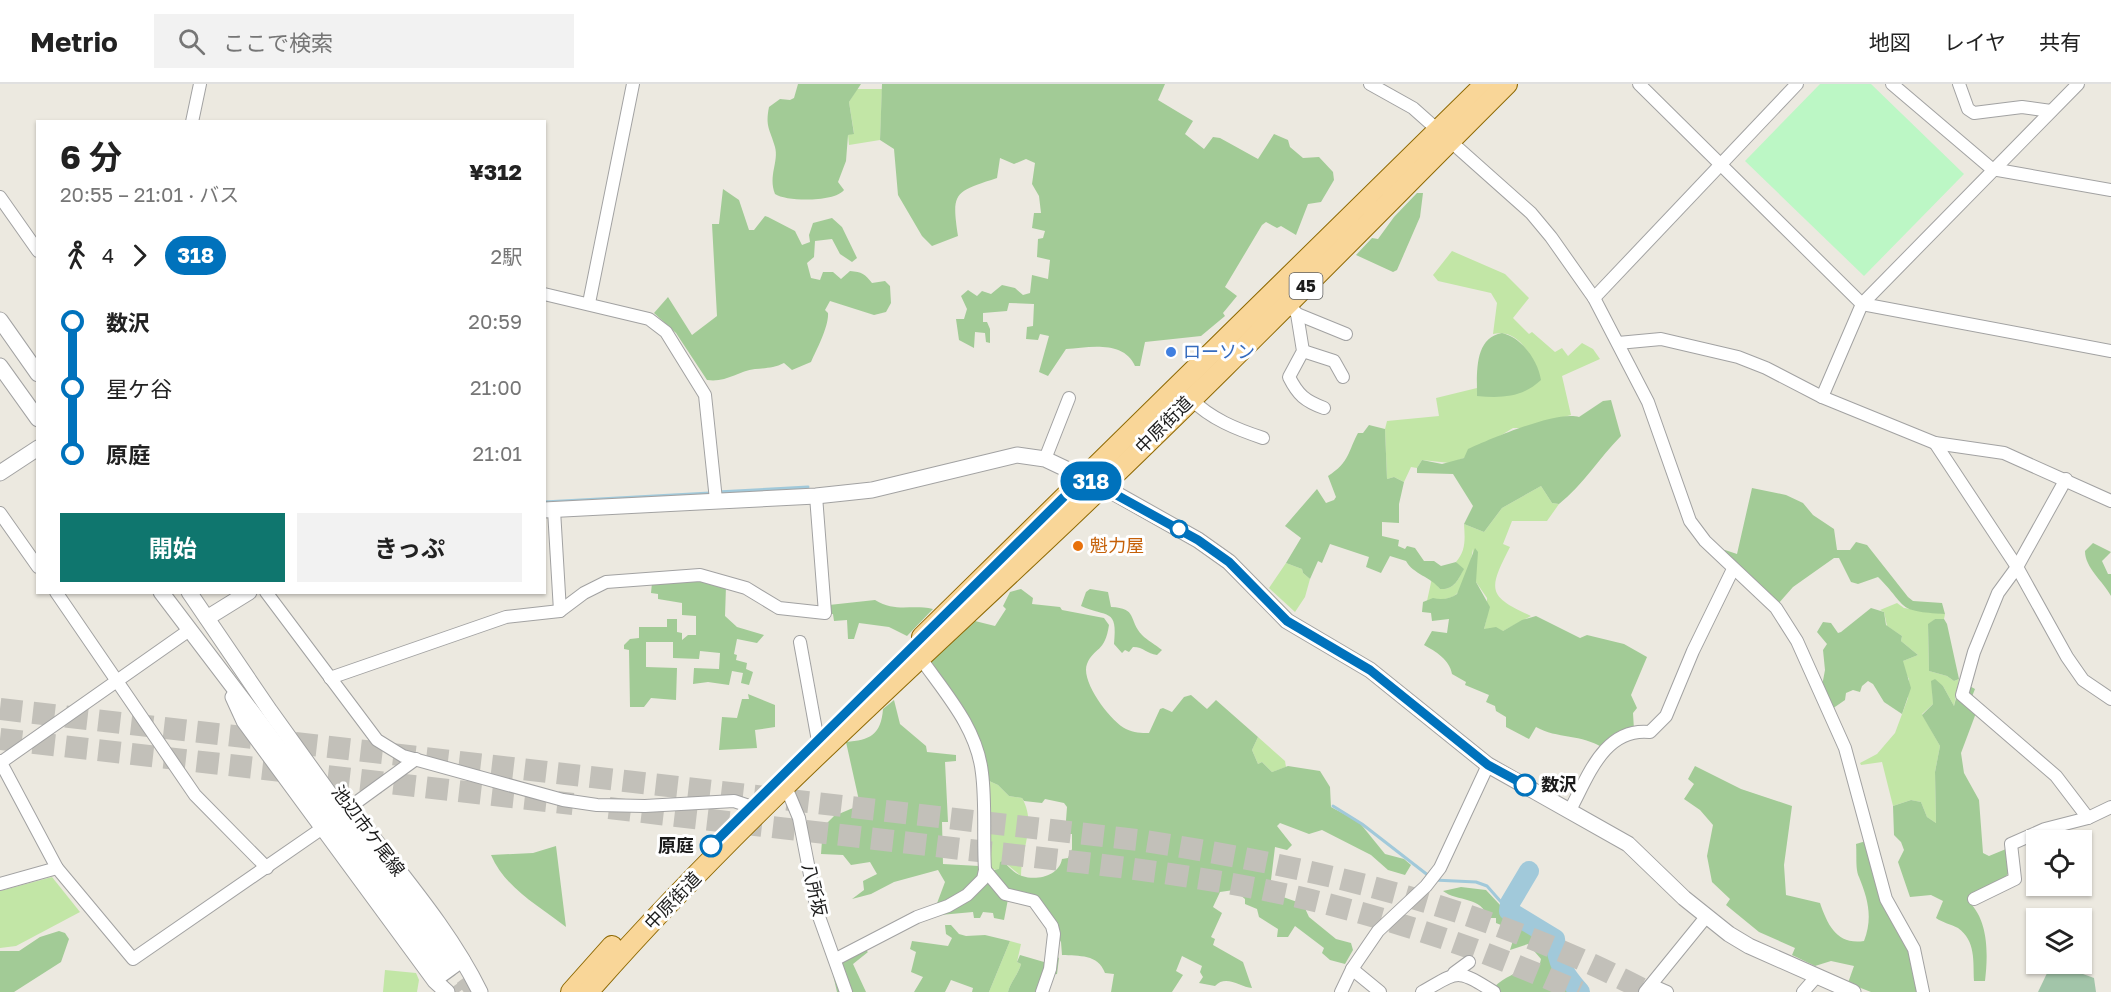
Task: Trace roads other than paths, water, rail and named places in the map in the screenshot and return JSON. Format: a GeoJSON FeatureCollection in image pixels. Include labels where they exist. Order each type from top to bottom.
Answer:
{"type":"FeatureCollection","features":[{"type":"Feature","properties":{"kind":"main road","name":"中原街道"},"geometry":{"type":"LineString","coordinates":[[571,992],[593,966],[755,810],[786,788],[919,656],[1102,486],[1191,399],[1293,308],[1445,136],[1485,84]]}},
{"type":"Feature","properties":{"kind":"main road","name":"中原街道"},"geometry":{"type":"LineString","coordinates":[[588,992],[818,741],[1084,477],[1445,136],[1508,84]]}},
{"type":"Feature","properties":{"kind":"street"},"geometry":{"type":"LineString","coordinates":[[192,120],[200,84]]}},
{"type":"Feature","properties":{"kind":"street"},"geometry":{"type":"LineString","coordinates":[[589,303],[633,84]]}},
{"type":"Feature","properties":{"kind":"street"},"geometry":{"type":"LineString","coordinates":[[1371,84],[1413,108],[1530,213],[1551,237],[1594,298],[1652,411],[1690,521],[1733,569],[1776,608],[1792,633],[1845,748],[1886,899],[1914,950],[1923,992]]}},
{"type":"Feature","properties":{"kind":"street"},"geometry":{"type":"LineString","coordinates":[[1639,84],[1862,304],[2111,351]]}},
{"type":"Feature","properties":{"kind":"street"},"geometry":{"type":"LineString","coordinates":[[1594,298],[1797,84]]}},
{"type":"Feature","properties":{"kind":"street"},"geometry":{"type":"LineString","coordinates":[[1892,84],[1992,169],[2111,190]]}},
{"type":"Feature","properties":{"kind":"street"},"geometry":{"type":"LineString","coordinates":[[1959,84],[1968,109],[1974,113],[2022,107],[2051,111]]}},
{"type":"Feature","properties":{"kind":"street"},"geometry":{"type":"LineString","coordinates":[[1822,397],[1862,304],[1992,169],[2078,84]]}},
{"type":"Feature","properties":{"kind":"street"},"geometry":{"type":"LineString","coordinates":[[0,197],[36,248]]}},
{"type":"Feature","properties":{"kind":"street"},"geometry":{"type":"LineString","coordinates":[[546,294],[649,319],[666,332],[696,376],[707,406],[716,500]]}},
{"type":"Feature","properties":{"kind":"street"},"geometry":{"type":"LineString","coordinates":[[1293,308],[1346,334]]}},
{"type":"Feature","properties":{"kind":"street"},"geometry":{"type":"LineString","coordinates":[[1293,308],[1303,351],[1289,377],[1305,401],[1324,408]]}},
{"type":"Feature","properties":{"kind":"street"},"geometry":{"type":"LineString","coordinates":[[0,320],[36,371]]}},
{"type":"Feature","properties":{"kind":"street"},"geometry":{"type":"LineString","coordinates":[[1618,343],[1661,339],[1683,342],[1766,368],[1822,397],[1935,443],[2004,453],[2111,501]]}},
{"type":"Feature","properties":{"kind":"street"},"geometry":{"type":"LineString","coordinates":[[1303,351],[1334,361],[1343,377]]}},
{"type":"Feature","properties":{"kind":"street"},"geometry":{"type":"LineString","coordinates":[[0,366],[36,417]]}},
{"type":"Feature","properties":{"kind":"street"},"geometry":{"type":"LineString","coordinates":[[1045,459],[1069,398]]}},
{"type":"Feature","properties":{"kind":"street"},"geometry":{"type":"LineString","coordinates":[[1191,399],[1204,412],[1235,428],[1263,438]]}},
{"type":"Feature","properties":{"kind":"street"},"geometry":{"type":"LineString","coordinates":[[1935,443],[2017,567],[2067,657],[2083,680],[2111,699]]}},
{"type":"Feature","properties":{"kind":"street"},"geometry":{"type":"LineString","coordinates":[[0,473],[36,449]]}},
{"type":"Feature","properties":{"kind":"street"},"geometry":{"type":"LineString","coordinates":[[560,611],[549,510],[816,496],[872,490],[1017,455],[1045,459],[1102,486],[1198,540],[1229,562],[1287,621],[1370,670],[1488,765],[1628,844],[1706,917],[1749,946],[1853,992]]}},
{"type":"Feature","properties":{"kind":"street"},"geometry":{"type":"LineString","coordinates":[[2066,479],[2017,567],[1998,593],[1986,620],[1962,695],[2056,776],[2088,818]]}},
{"type":"Feature","properties":{"kind":"street"},"geometry":{"type":"LineString","coordinates":[[330,678],[506,617],[560,611],[584,593],[606,582],[700,575],[746,588],[779,608],[825,613],[816,496]]}},
{"type":"Feature","properties":{"kind":"street"},"geometry":{"type":"LineString","coordinates":[[0,513],[36,564]]}},
{"type":"Feature","properties":{"kind":"street"},"geometry":{"type":"LineString","coordinates":[[1570,810],[1602,751],[1617,738],[1634,731],[1650,732],[1666,716],[1693,651],[1733,569]]}},
{"type":"Feature","properties":{"kind":"street"},"geometry":{"type":"LineString","coordinates":[[57,594],[195,795],[267,868]]}},
{"type":"Feature","properties":{"kind":"street","name":"池辺市ケ尾線"},"geometry":{"type":"LineString","coordinates":[[162,594],[188,631],[447,967]]}},
{"type":"Feature","properties":{"kind":"street","name":"池辺市ケ尾線"},"geometry":{"type":"LineString","coordinates":[[190,594],[447,967]]}},
{"type":"Feature","properties":{"kind":"street"},"geometry":{"type":"LineString","coordinates":[[207,618],[246,594]]}},
{"type":"Feature","properties":{"kind":"street"},"geometry":{"type":"LineString","coordinates":[[267,594],[376,740],[403,756],[563,800],[597,805],[645,806],[734,801],[755,810]]}},
{"type":"Feature","properties":{"kind":"street"},"geometry":{"type":"LineString","coordinates":[[188,631],[0,762],[57,868],[133,958],[324,827]]}},
{"type":"Feature","properties":{"kind":"street"},"geometry":{"type":"LineString","coordinates":[[800,642],[818,741]]}},
{"type":"Feature","properties":{"kind":"street"},"geometry":{"type":"LineString","coordinates":[[836,959],[917,916],[948,906],[967,895],[983,879],[985,870],[982,773],[977,747],[957,706],[919,656]]}},
{"type":"Feature","properties":{"kind":"street","name":"池辺市ケ尾線"},"geometry":{"type":"LineString","coordinates":[[246,677],[295,733],[350,807],[447,967],[447,992]]}},
{"type":"Feature","properties":{"kind":"street","name":"池辺市ケ尾線"},"geometry":{"type":"LineString","coordinates":[[225,678],[244,722],[324,827],[447,967],[480,992]]}},
{"type":"Feature","properties":{"kind":"street"},"geometry":{"type":"LineString","coordinates":[[350,807],[416,759]]}},
{"type":"Feature","properties":{"kind":"street"},"geometry":{"type":"LineString","coordinates":[[1341,992],[1352,969],[1378,931],[1426,886],[1440,868],[1488,765]]}},
{"type":"Feature","properties":{"kind":"street","name":"八所坂"},"geometry":{"type":"LineString","coordinates":[[786,788],[799,818],[817,911],[846,992]]}},
{"type":"Feature","properties":{"kind":"street"},"geometry":{"type":"LineString","coordinates":[[1974,899],[2015,879],[2011,844],[2045,829],[2088,818],[2111,807]]}},
{"type":"Feature","properties":{"kind":"street"},"geometry":{"type":"LineString","coordinates":[[0,884],[57,868]]}},
{"type":"Feature","properties":{"kind":"street"},"geometry":{"type":"LineString","coordinates":[[985,870],[1005,894],[1034,901],[1052,926],[1054,945],[1042,992]]}},
{"type":"Feature","properties":{"kind":"street"},"geometry":{"type":"LineString","coordinates":[[1667,992],[1648,988],[1706,917]]}},
{"type":"Feature","properties":{"kind":"street"},"geometry":{"type":"LineString","coordinates":[[1422,992],[1454,974],[1469,962]]}},
{"type":"Feature","properties":{"kind":"street"},"geometry":{"type":"LineString","coordinates":[[1352,969],[1380,992]]}},
{"type":"Feature","properties":{"kind":"street"},"geometry":{"type":"LineString","coordinates":[[1454,974],[1461,974],[1494,992]]}},
{"type":"Feature","properties":{"kind":"street"},"geometry":{"type":"LineString","coordinates":[[1803,992],[1817,976]]}},
{"type":"Feature","properties":{"kind":"waterway"},"geometry":{"type":"LineString","coordinates":[[717,492],[808,487]]}},
{"type":"Feature","properties":{"kind":"waterway"},"geometry":{"type":"LineString","coordinates":[[546,502],[710,493]]}},
{"type":"Feature","properties":{"kind":"waterway"},"geometry":{"type":"LineString","coordinates":[[1333,806],[1362,824],[1429,876]]}},
{"type":"Feature","properties":{"kind":"waterway"},"geometry":{"type":"LineString","coordinates":[[1529,871],[1510,903],[1509,911],[1555,939],[1562,968],[1580,992]]}},
{"type":"Feature","properties":{"kind":"waterway"},"geometry":{"type":"LineString","coordinates":[[1434,880],[1476,882],[1487,886],[1509,911]]}},
{"type":"Feature","properties":{"kind":"tunnel"},"geometry":{"type":"LineString","coordinates":[[0,709],[1138,840],[1205,851],[1336,878],[1462,913],[1525,936],[1648,992]]}},
{"type":"Feature","properties":{"kind":"tunnel"},"geometry":{"type":"LineString","coordinates":[[0,739],[573,804]]}},
{"type":"Feature","properties":{"kind":"tunnel"},"geometry":{"type":"LineString","coordinates":[[609,808],[1092,864],[1224,882],[1311,900],[1413,928],[1513,964],[1579,992]]}},
{"type":"Feature","properties":{"kind":"tunnel"},"geometry":{"type":"LineString","coordinates":[[449,960],[473,992]]}},
{"type":"Feature","properties":{"kind":"tunnel"},"geometry":{"type":"LineString","coordinates":[[441,967],[459,992]]}},
{"type":"Feature","properties":{"kind":"place","name":"ローソン"},"geometry":{"type":"Point","coordinates":[1171,352]}},
{"type":"Feature","properties":{"kind":"place","name":"魁力屋"},"geometry":{"type":"Point","coordinates":[1078,546]}},
{"type":"Feature","properties":{"kind":"place","name":"数沢"},"geometry":{"type":"Point","coordinates":[1525,785]}},
{"type":"Feature","properties":{"kind":"place","name":"原庭"},"geometry":{"type":"Point","coordinates":[711,846]}}]}
